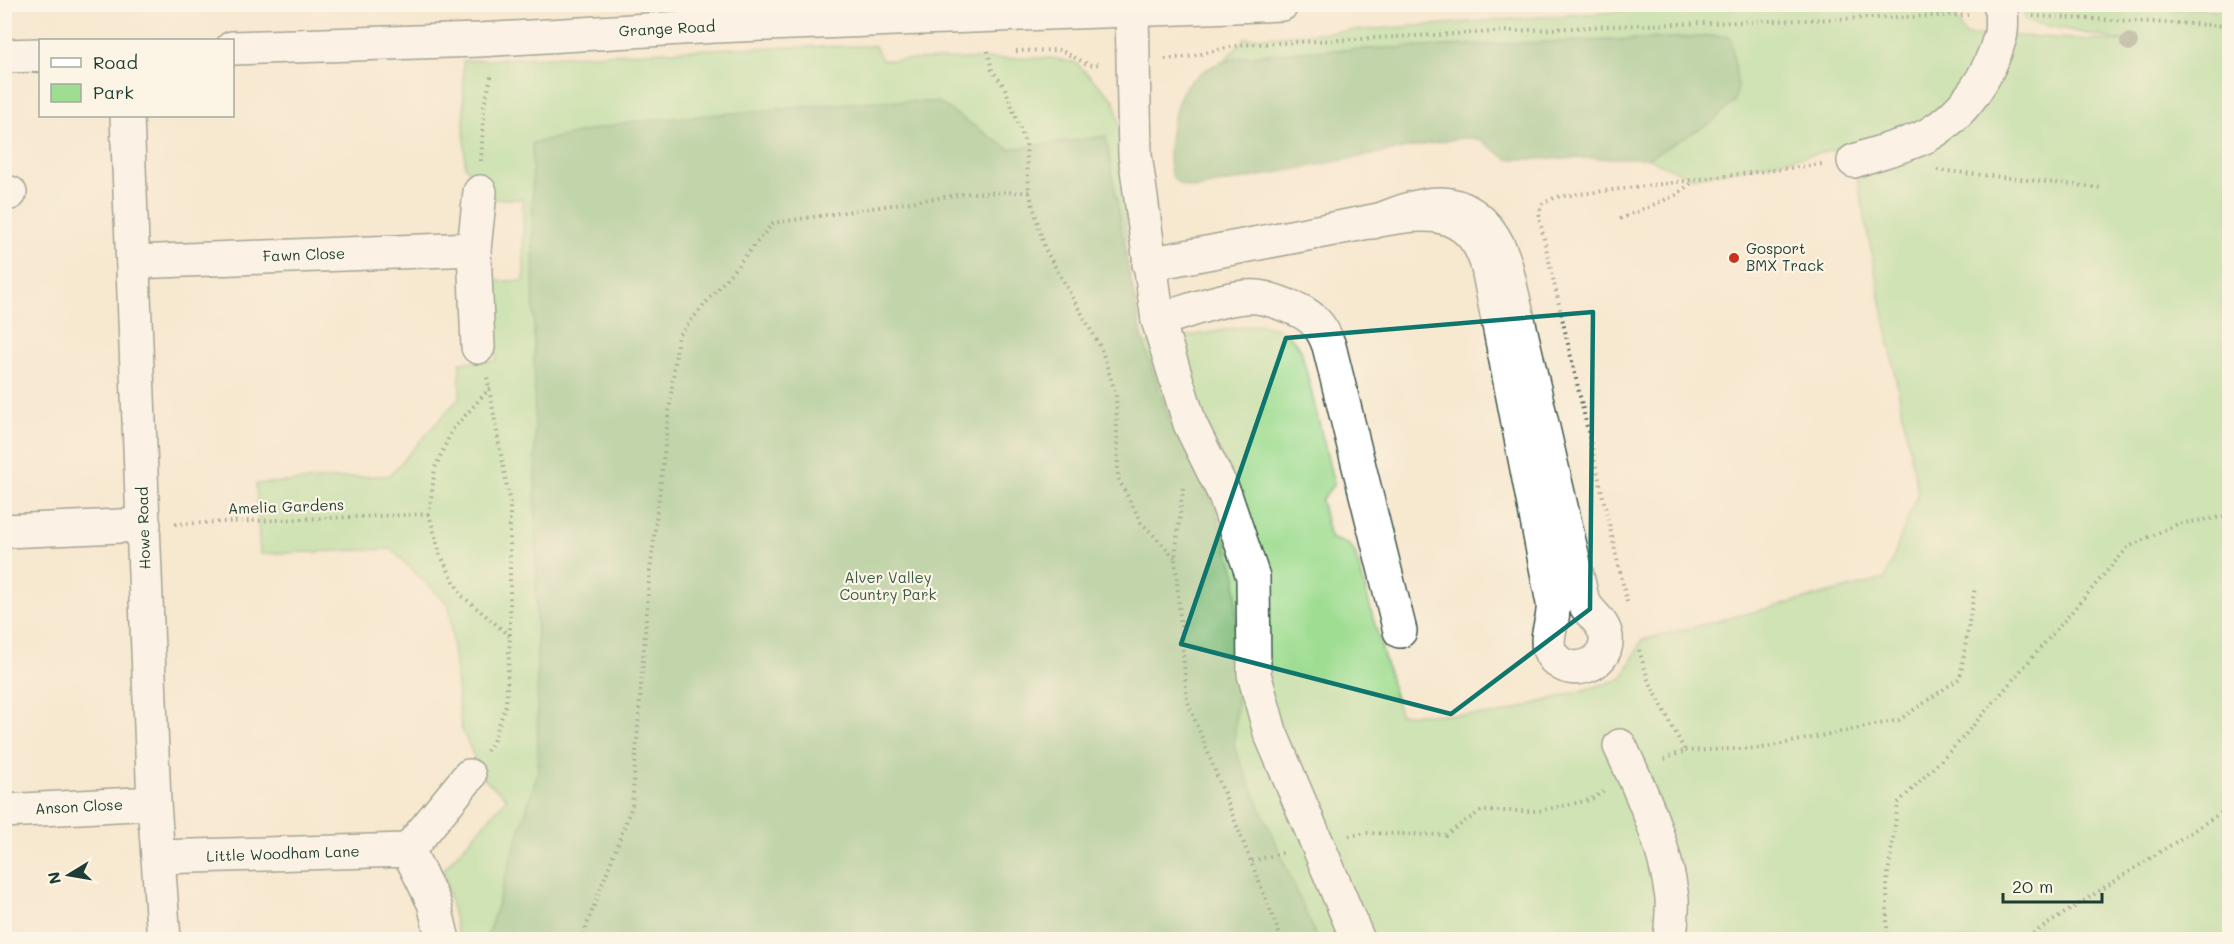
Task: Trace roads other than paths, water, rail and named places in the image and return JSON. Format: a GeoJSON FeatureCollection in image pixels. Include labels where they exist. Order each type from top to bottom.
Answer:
{"type":"FeatureCollection","features":[{"type":"Feature","properties":{"kind":"street","name":"Grange Road"},"geometry":{"type":"LineString","coordinates":[[234,48],[476,40],[715,26],[1282,4]]}},
{"type":"Feature","properties":{"kind":"street"},"geometry":{"type":"LineString","coordinates":[[1854,160],[1927,135],[1954,116],[1974,93],[1990,62],[2001,34],[2001,9]]}},
{"type":"Feature","properties":{"kind":"street"},"geometry":{"type":"LineString","coordinates":[[1132,10],[1135,155],[1158,320],[1190,424],[1225,495],[1253,577],[1254,674],[1270,732],[1358,939]]}},
{"type":"Feature","properties":{"kind":"street"},"geometry":{"type":"LineString","coordinates":[[4,56],[39,55]]}},
{"type":"Feature","properties":{"kind":"street","name":"Howe Road"},"geometry":{"type":"LineString","coordinates":[[127,117],[154,803],[164,939]]}},
{"type":"Feature","properties":{"kind":"street"},"geometry":{"type":"LineString","coordinates":[[478,346],[474,249],[480,192]]}},
{"type":"Feature","properties":{"kind":"street"},"geometry":{"type":"LineString","coordinates":[[1149,264],[1421,215],[1440,216],[1459,224],[1471,233],[1480,245],[1488,268],[1552,603],[1553,618],[1548,634],[1548,644],[1554,658],[1566,667],[1578,669],[1588,666],[1596,661],[1605,647],[1604,630],[1599,621],[1587,610],[1582,598],[1506,267],[1498,243],[1489,229],[1476,218],[1457,208],[1440,204],[1419,206],[1373,222]]}},
{"type":"Feature","properties":{"kind":"street","name":"Fawn Close"},"geometry":{"type":"LineString","coordinates":[[133,262],[474,249]]}},
{"type":"Feature","properties":{"kind":"street"},"geometry":{"type":"LineString","coordinates":[[1158,320],[1220,302],[1255,297],[1299,310],[1321,327],[1329,346],[1400,631]]}},
{"type":"Feature","properties":{"kind":"street"},"geometry":{"type":"LineString","coordinates":[[4,531],[144,525]]}},
{"type":"Feature","properties":{"kind":"street"},"geometry":{"type":"LineString","coordinates":[[1626,759],[1654,823],[1665,865],[1672,900],[1670,939]]}},
{"type":"Feature","properties":{"kind":"street"},"geometry":{"type":"LineString","coordinates":[[443,939],[434,903],[408,850],[469,776]]}},
{"type":"Feature","properties":{"kind":"street","name":"Anson Close"},"geometry":{"type":"LineString","coordinates":[[4,811],[154,803]]}},
{"type":"Feature","properties":{"kind":"street","name":"Little Woodham Lane"},"geometry":{"type":"LineString","coordinates":[[158,857],[408,850]]}},
{"type":"Feature","properties":{"kind":"place","name":"Gosport BMX Track"},"geometry":{"type":"Point","coordinates":[1734,258]}},
{"type":"Feature","properties":{"kind":"park label","name":"Alver Valley Country Park"},"geometry":{"type":"Point","coordinates":[888,586]}}]}
